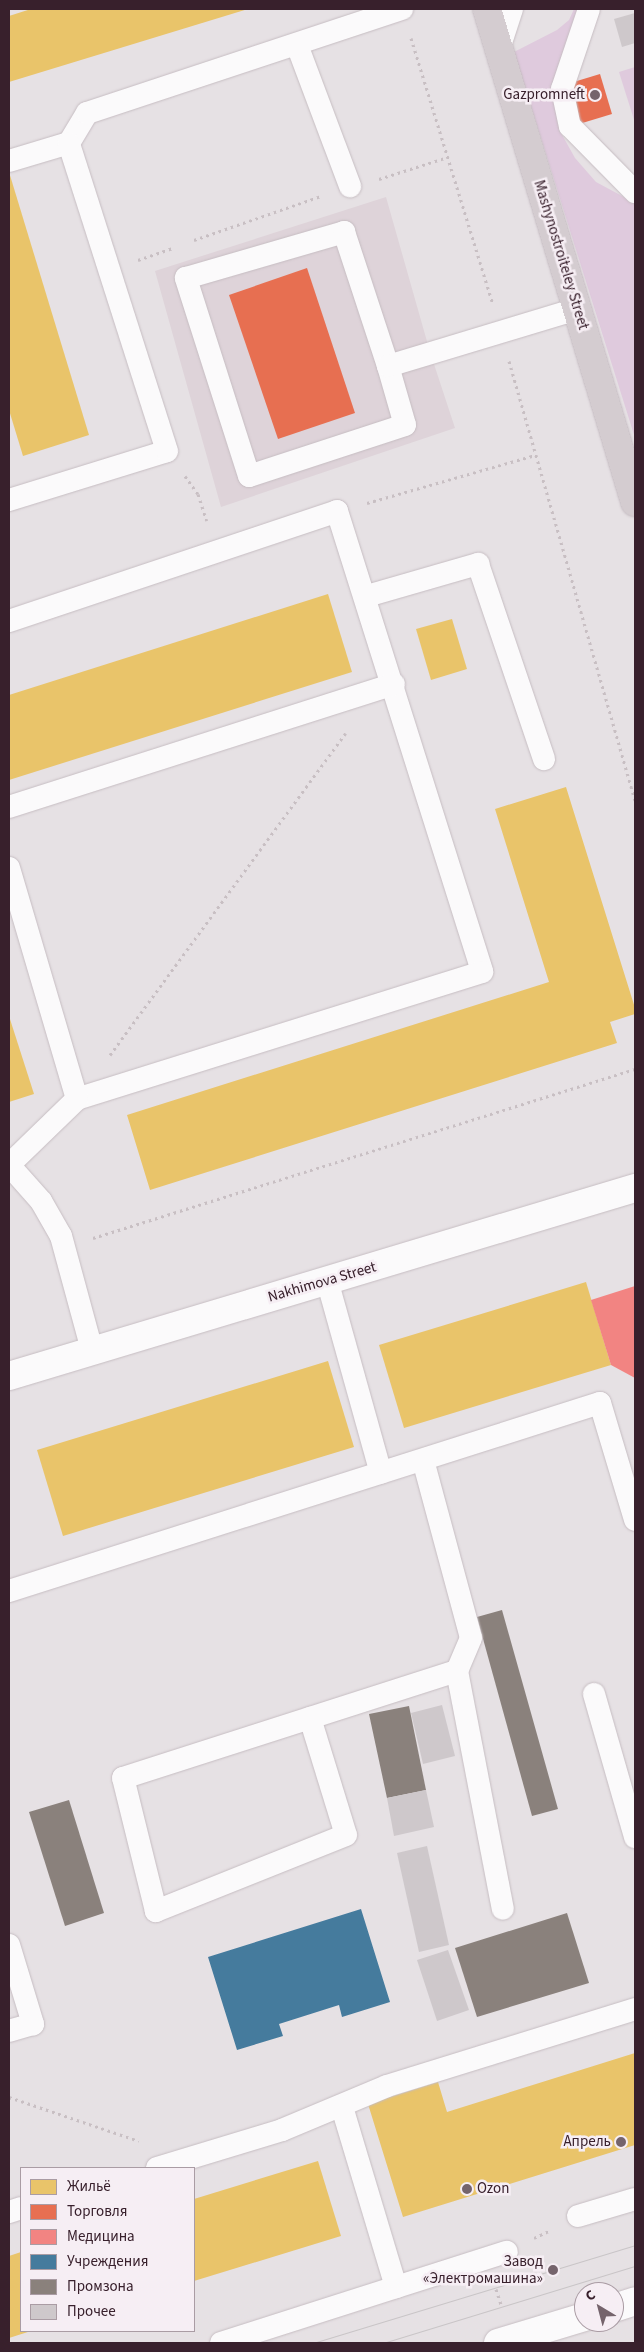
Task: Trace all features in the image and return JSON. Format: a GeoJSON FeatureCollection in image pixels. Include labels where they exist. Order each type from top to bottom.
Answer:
{"type":"FeatureCollection","features":[{"type":"Feature","properties":{"kind":"main road","name":"Mashynostroiteley Street"},"geometry":{"type":"LineString","coordinates":[[487,9],[635,502]]}},
{"type":"Feature","properties":{"kind":"street","name":"Nakhimova Street"},"geometry":{"type":"LineString","coordinates":[[9,1376],[635,1188]]}},
{"type":"Feature","properties":{"kind":"street"},"geometry":{"type":"LineString","coordinates":[[504,2341],[574,2320]]}},
{"type":"Feature","properties":{"kind":"lane"},"geometry":{"type":"LineString","coordinates":[[498,50],[512,9]]}},
{"type":"Feature","properties":{"kind":"lane"},"geometry":{"type":"LineString","coordinates":[[589,9],[562,89],[570,126],[635,192]]}},
{"type":"Feature","properties":{"kind":"lane"},"geometry":{"type":"LineString","coordinates":[[9,161],[69,142],[87,112],[296,45],[363,20],[405,18]]}},
{"type":"Feature","properties":{"kind":"lane"},"geometry":{"type":"LineString","coordinates":[[296,45],[350,186]]}},
{"type":"Feature","properties":{"kind":"lane"},"geometry":{"type":"LineString","coordinates":[[9,500],[166,451],[69,142]]}},
{"type":"Feature","properties":{"kind":"lane"},"geometry":{"type":"LineString","coordinates":[[344,232],[388,366],[405,425],[250,476],[186,278],[344,232]]}},
{"type":"Feature","properties":{"kind":"lane"},"geometry":{"type":"LineString","coordinates":[[388,366],[500,330],[577,309]]}},
{"type":"Feature","properties":{"kind":"lane"},"geometry":{"type":"LineString","coordinates":[[9,621],[338,511],[367,596],[482,972],[76,1099],[9,1165],[40,1201],[61,1236],[92,1350]]}},
{"type":"Feature","properties":{"kind":"lane"},"geometry":{"type":"LineString","coordinates":[[367,596],[478,564],[544,759]]}},
{"type":"Feature","properties":{"kind":"lane"},"geometry":{"type":"LineString","coordinates":[[9,807],[394,684]]}},
{"type":"Feature","properties":{"kind":"lane"},"geometry":{"type":"LineString","coordinates":[[9,868],[76,1099]]}},
{"type":"Feature","properties":{"kind":"lane"},"geometry":{"type":"LineString","coordinates":[[327,1280],[380,1473]]}},
{"type":"Feature","properties":{"kind":"lane"},"geometry":{"type":"LineString","coordinates":[[9,1591],[600,1403],[635,1520]]}},
{"type":"Feature","properties":{"kind":"lane"},"geometry":{"type":"LineString","coordinates":[[423,1460],[471,1638],[458,1671],[503,1909]]}},
{"type":"Feature","properties":{"kind":"lane"},"geometry":{"type":"LineString","coordinates":[[310,1718],[346,1835],[156,1911],[122,1778],[310,1718],[458,1671]]}},
{"type":"Feature","properties":{"kind":"lane"},"geometry":{"type":"LineString","coordinates":[[594,1694],[635,1838]]}},
{"type":"Feature","properties":{"kind":"lane"},"geometry":{"type":"LineString","coordinates":[[9,1945],[33,2024],[9,2031]]}},
{"type":"Feature","properties":{"kind":"lane"},"geometry":{"type":"LineString","coordinates":[[161,2167],[282,2130],[342,2107],[387,2086],[635,2009]]}},
{"type":"Feature","properties":{"kind":"lane"},"geometry":{"type":"LineString","coordinates":[[342,2107],[396,2287]]}},
{"type":"Feature","properties":{"kind":"lane"},"geometry":{"type":"LineString","coordinates":[[578,2216],[635,2199]]}},
{"type":"Feature","properties":{"kind":"lane"},"geometry":{"type":"LineString","coordinates":[[221,2343],[497,2255]]}},
{"type":"Feature","properties":{"kind":"path"},"geometry":{"type":"LineString","coordinates":[[405,18],[500,330],[635,800]]}},
{"type":"Feature","properties":{"kind":"path"},"geometry":{"type":"LineString","coordinates":[[192,241],[350,186],[410,171],[448,157]]}},
{"type":"Feature","properties":{"kind":"path"},"geometry":{"type":"LineString","coordinates":[[109,270],[174,247]]}},
{"type":"Feature","properties":{"kind":"path"},"geometry":{"type":"LineString","coordinates":[[166,451],[198,494],[218,552]]}},
{"type":"Feature","properties":{"kind":"path"},"geometry":{"type":"LineString","coordinates":[[338,511],[535,456]]}},
{"type":"Feature","properties":{"kind":"path"},"geometry":{"type":"LineString","coordinates":[[76,1099],[348,731]]}},
{"type":"Feature","properties":{"kind":"path"},"geometry":{"type":"LineString","coordinates":[[63,1247],[635,1068]]}},
{"type":"Feature","properties":{"kind":"path"},"geometry":{"type":"LineString","coordinates":[[9,2097],[189,2159]]}},
{"type":"Feature","properties":{"kind":"path"},"geometry":{"type":"LineString","coordinates":[[504,2341],[497,2255],[578,2216]]}},
{"type":"Feature","properties":{"kind":"shaded area"},"geometry":{"type":"Polygon","coordinates":[[[574,9],[581,9],[555,100],[561,133],[575,158],[596,182],[635,203],[635,438],[514,52],[557,30],[569,20],[574,9]]]}},
{"type":"Feature","properties":{"kind":"shaded area"},"geometry":{"type":"Polygon","coordinates":[[[635,67],[635,123],[619,72],[635,67]]]}},
{"type":"Feature","properties":{"kind":"shaded area"},"geometry":{"type":"Polygon","coordinates":[[[386,197],[430,352],[455,428],[221,507],[155,271],[386,197]]]}},
{"type":"Feature","properties":{"kind":"building: Жильё"},"geometry":{"type":"Polygon","coordinates":[[[31,9],[248,9],[9,82],[9,16],[31,9]]]}},
{"type":"Feature","properties":{"kind":"building: Жильё"},"geometry":{"type":"Polygon","coordinates":[[[9,172],[89,435],[23,456],[9,410],[9,172]]]}},
{"type":"Feature","properties":{"kind":"building: Жильё"},"geometry":{"type":"Polygon","coordinates":[[[328,594],[352,672],[9,780],[9,695],[328,594]]]}},
{"type":"Feature","properties":{"kind":"building: Жильё"},"geometry":{"type":"Polygon","coordinates":[[[452,619],[467,669],[431,680],[416,629],[452,619]]]}},
{"type":"Feature","properties":{"kind":"building: Жильё"},"geometry":{"type":"Polygon","coordinates":[[[566,787],[635,1008],[635,1014],[610,1022],[617,1043],[150,1190],[127,1115],[549,982],[495,809],[566,787]]]}},
{"type":"Feature","properties":{"kind":"building: Жильё"},"geometry":{"type":"Polygon","coordinates":[[[9,1016],[34,1094],[9,1102],[9,1016]]]}},
{"type":"Feature","properties":{"kind":"building: Жильё"},"geometry":{"type":"Polygon","coordinates":[[[586,1282],[611,1365],[404,1428],[379,1345],[586,1282]]]}},
{"type":"Feature","properties":{"kind":"building: Жильё"},"geometry":{"type":"Polygon","coordinates":[[[328,1361],[354,1447],[63,1536],[37,1450],[328,1361]]]}},
{"type":"Feature","properties":{"kind":"building: Жильё"},"geometry":{"type":"Polygon","coordinates":[[[635,2053],[635,2145],[403,2217],[368,2104],[438,2082],[447,2112],[635,2053]]]}},
{"type":"Feature","properties":{"kind":"building: Жильё"},"geometry":{"type":"Polygon","coordinates":[[[318,2161],[341,2236],[195,2281],[195,2199],[318,2161]]]}},
{"type":"Feature","properties":{"kind":"building: Жильё"},"geometry":{"type":"Polygon","coordinates":[[[20,2252],[20,2332],[28,2332],[9,2338],[9,2256],[20,2252]]]}},
{"type":"Feature","properties":{"kind":"building: Торговля"},"geometry":{"type":"Polygon","coordinates":[[[600,74],[612,114],[579,124],[567,84],[600,74]]]}},
{"type":"Feature","properties":{"kind":"building: Торговля"},"geometry":{"type":"Polygon","coordinates":[[[307,268],[355,413],[278,439],[229,295],[307,268]]]}},
{"type":"Feature","properties":{"kind":"building: Медицина"},"geometry":{"type":"Polygon","coordinates":[[[635,1286],[635,1378],[611,1365],[591,1300],[635,1286]]]}},
{"type":"Feature","properties":{"kind":"building: Учреждения"},"geometry":{"type":"Polygon","coordinates":[[[361,1909],[390,2002],[342,2017],[339,2005],[279,2024],[283,2036],[237,2050],[208,1957],[361,1909]]]}},
{"type":"Feature","properties":{"kind":"building: Промзона"},"geometry":{"type":"Polygon","coordinates":[[[502,1610],[558,1809],[532,1816],[477,1617],[502,1610]]]}},
{"type":"Feature","properties":{"kind":"building: Промзона"},"geometry":{"type":"Polygon","coordinates":[[[409,1706],[426,1790],[387,1798],[369,1714],[409,1706]]]}},
{"type":"Feature","properties":{"kind":"building: Промзона"},"geometry":{"type":"Polygon","coordinates":[[[69,1800],[104,1913],[65,1926],[29,1812],[69,1800]]]}},
{"type":"Feature","properties":{"kind":"building: Промзона"},"geometry":{"type":"Polygon","coordinates":[[[567,1913],[589,1983],[477,2017],[455,1948],[567,1913]]]}},
{"type":"Feature","properties":{"kind":"building: Прочее"},"geometry":{"type":"Polygon","coordinates":[[[635,13],[635,43],[622,47],[614,19],[635,13]]]}},
{"type":"Feature","properties":{"kind":"building: Прочее"},"geometry":{"type":"Polygon","coordinates":[[[442,1705],[455,1756],[423,1764],[411,1713],[442,1705]]]}},
{"type":"Feature","properties":{"kind":"building: Прочее"},"geometry":{"type":"Polygon","coordinates":[[[426,1790],[434,1827],[394,1836],[387,1798],[426,1790]]]}},
{"type":"Feature","properties":{"kind":"building: Прочее"},"geometry":{"type":"Polygon","coordinates":[[[427,1846],[449,1945],[419,1952],[397,1853],[427,1846]]]}},
{"type":"Feature","properties":{"kind":"building: Прочее"},"geometry":{"type":"Polygon","coordinates":[[[448,1950],[469,2010],[437,2021],[417,1960],[448,1950]]]}},
{"type":"Feature","properties":{"kind":"tram line"},"geometry":{"type":"LineString","coordinates":[[313,2343],[635,2245]]}},
{"type":"Feature","properties":{"kind":"tram line"},"geometry":{"type":"LineString","coordinates":[[383,2343],[635,2266]]}},
{"type":"Feature","properties":{"kind":"place","name":"Gazpromneft"},"geometry":{"type":"Point","coordinates":[595,95]}},
{"type":"Feature","properties":{"kind":"place","name":"Апрель"},"geometry":{"type":"Point","coordinates":[621,2142]}},
{"type":"Feature","properties":{"kind":"place","name":"Ozon"},"geometry":{"type":"Point","coordinates":[467,2189]}},
{"type":"Feature","properties":{"kind":"place","name":"Завод «Электромашина»"},"geometry":{"type":"Point","coordinates":[553,2270]}}]}
